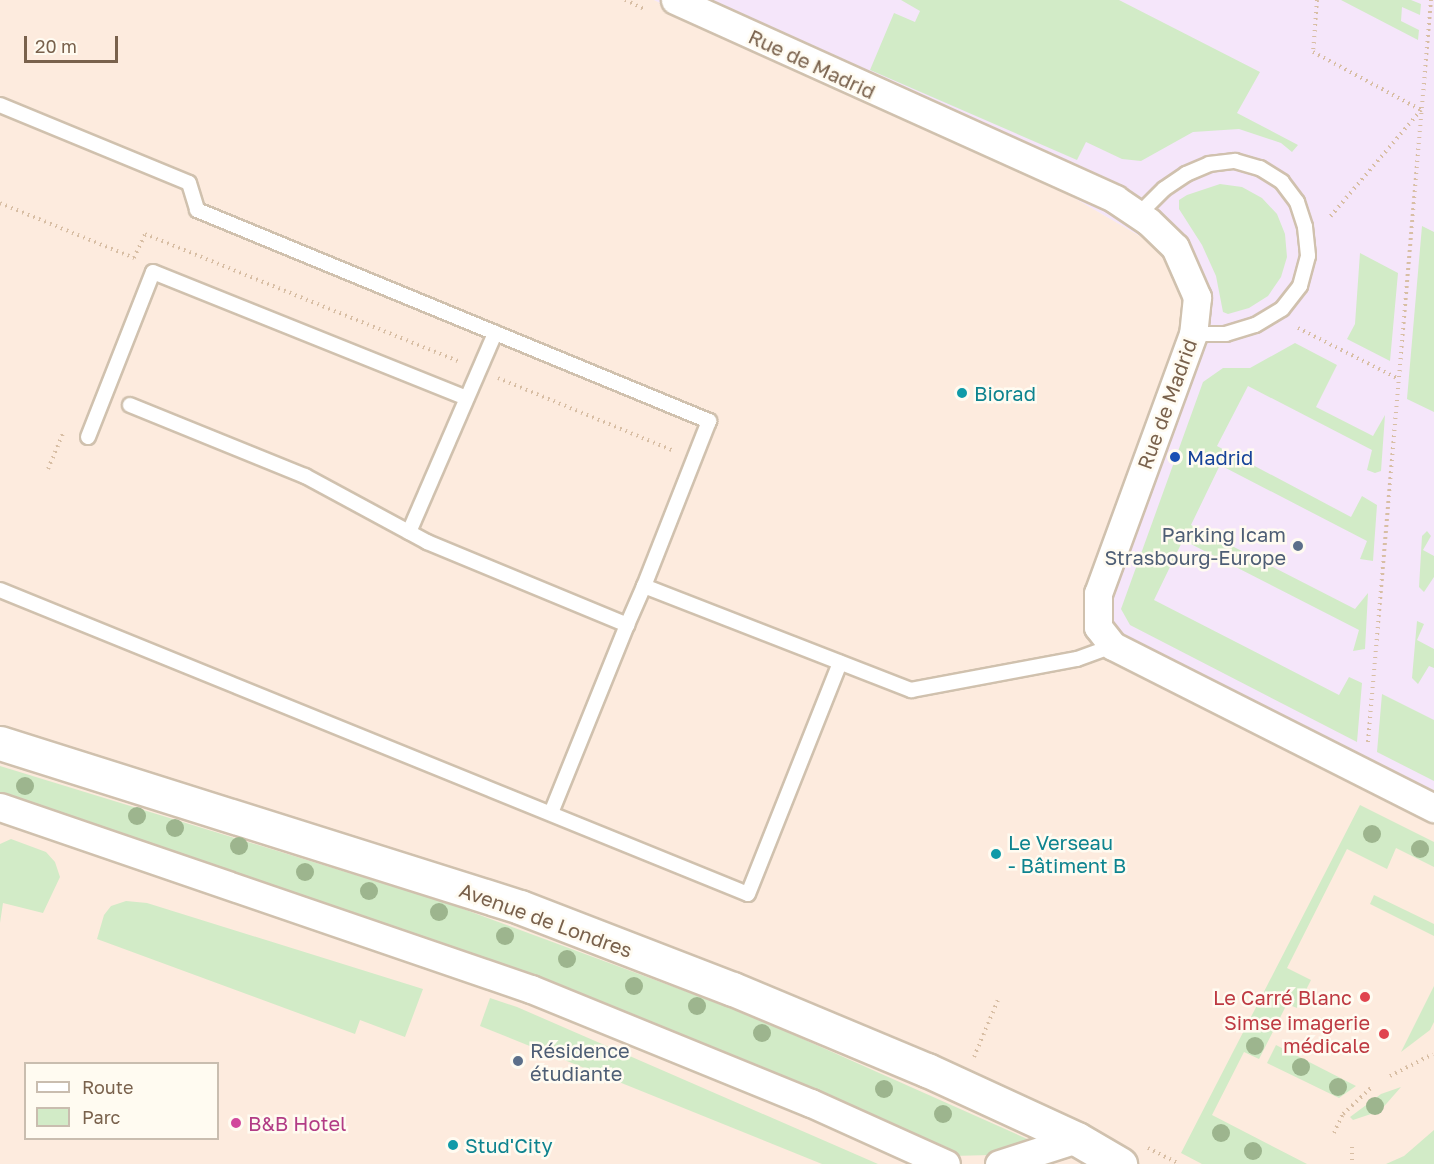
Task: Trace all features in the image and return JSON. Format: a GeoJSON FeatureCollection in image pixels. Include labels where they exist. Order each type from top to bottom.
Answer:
{"type":"FeatureCollection","features":[{"type":"Feature","properties":{"kind":"street","name":"Rue de Madrid"},"geometry":{"type":"LineString","coordinates":[[666,8],[1088,185],[1139,214],[1175,247],[1191,274],[1197,297],[1193,334],[1098,593],[1095,618],[1113,646]]}},
{"type":"Feature","properties":{"kind":"street"},"geometry":{"type":"LineString","coordinates":[[1113,646],[1434,808]]}},
{"type":"Feature","properties":{"kind":"street","name":"Avenue de Londres"},"geometry":{"type":"LineString","coordinates":[[0,742],[520,907],[734,989],[927,1070],[1077,1139],[1120,1164]]}},
{"type":"Feature","properties":{"kind":"street"},"geometry":{"type":"LineString","coordinates":[[0,807],[531,989],[811,1103],[946,1164]]}},
{"type":"Feature","properties":{"kind":"street"},"geometry":{"type":"LineString","coordinates":[[999,1164],[1077,1139]]}},
{"type":"Feature","properties":{"kind":"lane"},"geometry":{"type":"LineString","coordinates":[[0,105],[189,183],[197,210],[709,421],[551,813]]}},
{"type":"Feature","properties":{"kind":"lane"},"geometry":{"type":"LineString","coordinates":[[1139,214],[1158,194],[1186,174],[1209,164],[1226,162],[1260,168],[1282,182],[1297,202],[1305,227],[1308,256],[1300,286],[1282,309],[1255,326],[1227,334],[1193,334]]}},
{"type":"Feature","properties":{"kind":"lane"},"geometry":{"type":"LineString","coordinates":[[88,437],[153,272],[467,398]]}},
{"type":"Feature","properties":{"kind":"lane"},"geometry":{"type":"LineString","coordinates":[[409,532],[495,333]]}},
{"type":"Feature","properties":{"kind":"lane"},"geometry":{"type":"LineString","coordinates":[[130,405],[305,476],[409,532],[627,625]]}},
{"type":"Feature","properties":{"kind":"lane"},"geometry":{"type":"LineString","coordinates":[[644,586],[911,690],[1077,659],[1113,646]]}},
{"type":"Feature","properties":{"kind":"lane"},"geometry":{"type":"LineString","coordinates":[[0,590],[748,894],[840,663]]}},
{"type":"Feature","properties":{"kind":"path"},"geometry":{"type":"LineString","coordinates":[[625,0],[666,8]]}},
{"type":"Feature","properties":{"kind":"path"},"geometry":{"type":"LineString","coordinates":[[1317,0],[1313,52],[1421,110]]}},
{"type":"Feature","properties":{"kind":"path"},"geometry":{"type":"LineString","coordinates":[[1368,751],[1431,0]]}},
{"type":"Feature","properties":{"kind":"path"},"geometry":{"type":"LineString","coordinates":[[1329,218],[1421,110]]}},
{"type":"Feature","properties":{"kind":"path"},"geometry":{"type":"LineString","coordinates":[[1298,328],[1399,379]]}},
{"type":"Feature","properties":{"kind":"path"},"geometry":{"type":"LineString","coordinates":[[973,1060],[998,1000]]}},
{"type":"Feature","properties":{"kind":"path"},"geometry":{"type":"LineString","coordinates":[[1390,1076],[1433,1054]]}},
{"type":"Feature","properties":{"kind":"path"},"geometry":{"type":"LineString","coordinates":[[1334,1133],[1343,1114],[1371,1088]]}},
{"type":"Feature","properties":{"kind":"path"},"geometry":{"type":"LineString","coordinates":[[1352,1147],[1352,1164]]}},
{"type":"Feature","properties":{"kind":"shaded area"},"geometry":{"type":"Polygon","coordinates":[[[0,0],[654,0],[1071,196],[1157,246],[1175,275],[1184,306],[1434,821],[1434,1164],[0,1164],[0,0]]]}},
{"type":"Feature","properties":{"kind":"shaded area"},"geometry":{"type":"Polygon","coordinates":[[[654,0],[1434,0],[1434,821],[1119,663],[1090,640],[1083,620],[1085,592],[1180,339],[1184,306],[1175,275],[1157,246],[1071,196],[654,0]]]}},
{"type":"Feature","properties":{"kind":"green space"},"geometry":{"type":"Polygon","coordinates":[[[901,0],[1119,0],[1260,72],[1237,113],[1298,145],[1292,152],[1281,143],[1239,129],[1193,132],[1141,161],[1122,159],[1086,142],[1077,160],[870,70],[894,13],[915,22],[920,11],[901,0]]]}},
{"type":"Feature","properties":{"kind":"green space"},"geometry":{"type":"Polygon","coordinates":[[[1341,0],[1411,0],[1421,4],[1420,15],[1402,7],[1401,21],[1419,30],[1418,40],[1341,0]]]}},
{"type":"Feature","properties":{"kind":"green space"},"geometry":{"type":"Polygon","coordinates":[[[1220,184],[1242,187],[1262,198],[1277,214],[1285,234],[1287,257],[1281,277],[1268,296],[1249,308],[1228,314],[1223,312],[1216,276],[1202,245],[1179,209],[1179,200],[1187,195],[1220,184]]]}},
{"type":"Feature","properties":{"kind":"green space"},"geometry":{"type":"Polygon","coordinates":[[[1422,226],[1434,232],[1434,412],[1407,399],[1422,226]]]}},
{"type":"Feature","properties":{"kind":"green space"},"geometry":{"type":"Polygon","coordinates":[[[1360,253],[1398,273],[1390,361],[1347,339],[1355,324],[1360,253]]]}},
{"type":"Feature","properties":{"kind":"green space"},"geometry":{"type":"Polygon","coordinates":[[[1295,343],[1337,365],[1316,407],[1373,436],[1385,415],[1381,471],[1375,473],[1367,470],[1372,450],[1248,386],[1217,446],[1351,517],[1362,496],[1377,505],[1373,561],[1360,559],[1367,541],[1220,465],[1191,525],[1355,609],[1368,593],[1365,649],[1353,651],[1359,630],[1183,540],[1154,600],[1339,695],[1349,677],[1362,683],[1357,742],[1130,625],[1121,609],[1203,382],[1223,368],[1250,368],[1295,343]]]}},
{"type":"Feature","properties":{"kind":"green space"},"geometry":{"type":"Polygon","coordinates":[[[1427,531],[1431,536],[1423,550],[1434,556],[1434,577],[1424,592],[1419,587],[1422,536],[1427,531]]]}},
{"type":"Feature","properties":{"kind":"green space"},"geometry":{"type":"Polygon","coordinates":[[[1417,621],[1424,624],[1417,640],[1434,649],[1434,668],[1429,666],[1418,684],[1412,678],[1417,621]]]}},
{"type":"Feature","properties":{"kind":"green space"},"geometry":{"type":"Polygon","coordinates":[[[1382,694],[1434,720],[1434,781],[1377,752],[1382,694]]]}},
{"type":"Feature","properties":{"kind":"green space"},"geometry":{"type":"Polygon","coordinates":[[[0,766],[447,903],[747,1014],[1034,1142],[991,1155],[952,1156],[0,798],[0,766]]]}},
{"type":"Feature","properties":{"kind":"green space"},"geometry":{"type":"Polygon","coordinates":[[[1360,805],[1434,842],[1434,867],[1396,848],[1387,869],[1347,849],[1287,968],[1311,980],[1297,1008],[1287,1004],[1259,1059],[1244,1052],[1212,1115],[1307,1164],[1202,1164],[1181,1153],[1360,805]]]}},
{"type":"Feature","properties":{"kind":"green space"},"geometry":{"type":"Polygon","coordinates":[[[11,839],[46,852],[55,862],[60,877],[43,913],[3,903],[0,923],[0,844],[11,839]]]}},
{"type":"Feature","properties":{"kind":"green space"},"geometry":{"type":"Polygon","coordinates":[[[1374,895],[1434,924],[1434,936],[1370,904],[1374,895]]]}},
{"type":"Feature","properties":{"kind":"green space"},"geometry":{"type":"Polygon","coordinates":[[[126,901],[147,903],[423,989],[405,1037],[360,1020],[355,1034],[97,939],[104,915],[111,906],[126,901]]]}},
{"type":"Feature","properties":{"kind":"green space"},"geometry":{"type":"Polygon","coordinates":[[[1434,986],[1434,1022],[1430,1030],[1401,1052],[1434,986]]]}},
{"type":"Feature","properties":{"kind":"green space"},"geometry":{"type":"Polygon","coordinates":[[[490,998],[517,1007],[878,1164],[822,1164],[480,1026],[490,998]]]}},
{"type":"Feature","properties":{"kind":"green space"},"geometry":{"type":"Polygon","coordinates":[[[1276,1045],[1356,1086],[1339,1098],[1267,1063],[1276,1045]]]}},
{"type":"Feature","properties":{"kind":"green space"},"geometry":{"type":"Polygon","coordinates":[[[1401,1087],[1380,1111],[1353,1120],[1350,1117],[1381,1094],[1401,1087]]]}},
{"type":"Feature","properties":{"kind":"green space"},"geometry":{"type":"Polygon","coordinates":[[[1434,1130],[1434,1164],[1386,1164],[1404,1156],[1434,1130]]]}},
{"type":"Feature","properties":{"kind":"place","name":"Biorad"},"geometry":{"type":"Point","coordinates":[962,393]}},
{"type":"Feature","properties":{"kind":"place","name":"Madrid"},"geometry":{"type":"Point","coordinates":[1175,457]}},
{"type":"Feature","properties":{"kind":"place","name":"Parking Icam Strasbourg-Europe"},"geometry":{"type":"Point","coordinates":[1298,546]}},
{"type":"Feature","properties":{"kind":"place","name":"Le Verseau - Bâtiment B"},"geometry":{"type":"Point","coordinates":[996,854]}},
{"type":"Feature","properties":{"kind":"place","name":"Le Carré Blanc"},"geometry":{"type":"Point","coordinates":[1365,997]}},
{"type":"Feature","properties":{"kind":"place","name":"Simse imagerie médicale"},"geometry":{"type":"Point","coordinates":[1384,1034]}},
{"type":"Feature","properties":{"kind":"place","name":"Résidence étudiante"},"geometry":{"type":"Point","coordinates":[518,1061]}},
{"type":"Feature","properties":{"kind":"place","name":"B&B Hotel"},"geometry":{"type":"Point","coordinates":[236,1123]}},
{"type":"Feature","properties":{"kind":"place","name":"Stud'City"},"geometry":{"type":"Point","coordinates":[453,1145]}}]}
